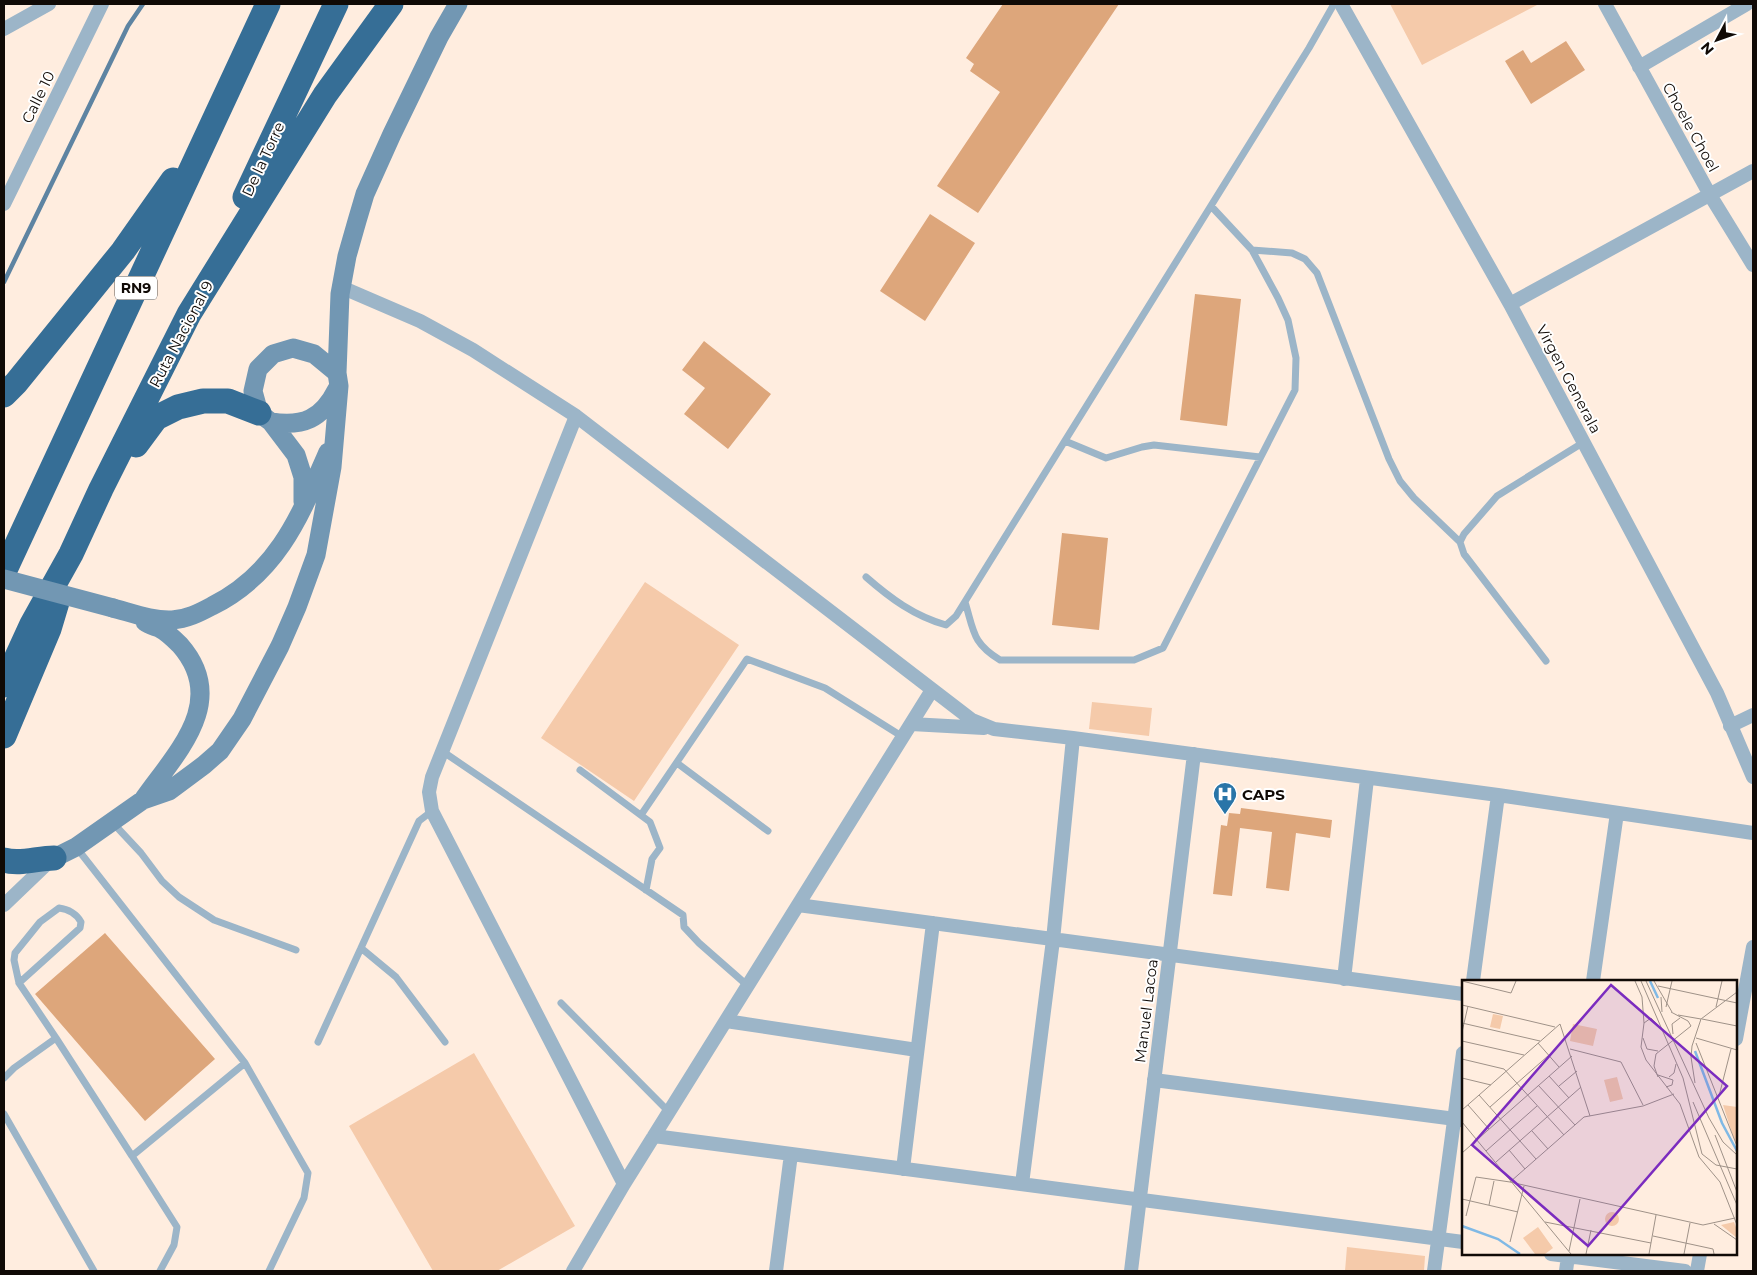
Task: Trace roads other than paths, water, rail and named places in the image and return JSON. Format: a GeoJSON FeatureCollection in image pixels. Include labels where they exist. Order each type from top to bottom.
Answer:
{"type":"FeatureCollection","features":[{"type":"Feature","properties":{"kind":"highway","name":"RN9"},"geometry":{"type":"LineString","coordinates":[[4,572],[268,4]]}},
{"type":"Feature","properties":{"kind":"highway","name":"De la Torre"},"geometry":{"type":"LineString","coordinates":[[189,314],[336,4]]}},
{"type":"Feature","properties":{"kind":"highway","name":"Ruta Nacional 9"},"geometry":{"type":"LineString","coordinates":[[4,684],[32,624],[71,554],[101,489],[189,314],[325,96],[391,4]]}},
{"type":"Feature","properties":{"kind":"highway"},"geometry":{"type":"LineString","coordinates":[[4,395],[16,383],[123,251],[212,122]]}},
{"type":"Feature","properties":{"kind":"highway"},"geometry":{"type":"LineString","coordinates":[[101,489],[120,472],[140,438],[156,418],[178,407],[203,401],[228,401],[265,418]]}},
{"type":"Feature","properties":{"kind":"highway"},"geometry":{"type":"LineString","coordinates":[[4,736],[49,629],[71,554]]}},
{"type":"Feature","properties":{"kind":"highway"},"geometry":{"type":"LineString","coordinates":[[4,860],[14,863],[65,852]]}},
{"type":"Feature","properties":{"kind":"main road"},"geometry":{"type":"LineString","coordinates":[[65,852],[142,800],[169,791],[220,751],[242,719],[283,638],[312,568],[322,531],[335,437],[341,287],[347,256],[365,194],[436,43],[458,4]]}},
{"type":"Feature","properties":{"kind":"main road"},"geometry":{"type":"LineString","coordinates":[[303,508],[303,477],[296,455],[265,418],[253,391],[258,369],[273,354],[293,348],[314,354],[338,379]]}},
{"type":"Feature","properties":{"kind":"main road"},"geometry":{"type":"LineString","coordinates":[[265,418],[288,425],[301,423],[319,414],[330,403],[338,379]]}},
{"type":"Feature","properties":{"kind":"main road"},"geometry":{"type":"LineString","coordinates":[[4,572],[113,608],[155,619],[171,620],[194,616],[223,601],[248,584],[268,565],[290,533],[335,437]]}},
{"type":"Feature","properties":{"kind":"main road"},"geometry":{"type":"LineString","coordinates":[[140,615],[147,624],[160,628],[170,636],[189,658],[196,672],[199,686],[199,704],[186,742],[142,800]]}},
{"type":"Feature","properties":{"kind":"street"},"geometry":{"type":"LineString","coordinates":[[4,29],[49,4]]}},
{"type":"Feature","properties":{"kind":"street","name":"Calle 10"},"geometry":{"type":"LineString","coordinates":[[4,204],[102,4]]}},
{"type":"Feature","properties":{"kind":"street","name":"Virgen Generala"},"geometry":{"type":"LineString","coordinates":[[1341,4],[1510,304],[1584,442],[1717,693],[1753,777]]}},
{"type":"Feature","properties":{"kind":"street","name":"Choele Choel"},"geometry":{"type":"LineString","coordinates":[[1605,4],[1710,195],[1753,265]]}},
{"type":"Feature","properties":{"kind":"street"},"geometry":{"type":"LineString","coordinates":[[1639,67],[1747,4]]}},
{"type":"Feature","properties":{"kind":"street"},"geometry":{"type":"LineString","coordinates":[[1510,304],[1753,171]]}},
{"type":"Feature","properties":{"kind":"street"},"geometry":{"type":"LineString","coordinates":[[341,287],[435,329],[481,355],[576,416],[972,720],[994,729]]}},
{"type":"Feature","properties":{"kind":"street"},"geometry":{"type":"LineString","coordinates":[[576,416],[442,751],[432,777],[429,792],[432,811],[624,1184]]}},
{"type":"Feature","properties":{"kind":"street"},"geometry":{"type":"LineString","coordinates":[[573,1271],[624,1184],[932,690]]}},
{"type":"Feature","properties":{"kind":"street"},"geometry":{"type":"LineString","coordinates":[[1730,726],[1753,715]]}},
{"type":"Feature","properties":{"kind":"street"},"geometry":{"type":"LineString","coordinates":[[911,724],[994,729],[1072,738],[1367,779],[1498,795],[1753,833]]}},
{"type":"Feature","properties":{"kind":"street"},"geometry":{"type":"LineString","coordinates":[[1022,1184],[1053,940],[1072,738]]}},
{"type":"Feature","properties":{"kind":"street","name":"Manuel Lacoa"},"geometry":{"type":"LineString","coordinates":[[1131,1271],[1194,754]]}},
{"type":"Feature","properties":{"kind":"street"},"geometry":{"type":"LineString","coordinates":[[1344,979],[1367,779]]}},
{"type":"Feature","properties":{"kind":"street"},"geometry":{"type":"LineString","coordinates":[[1473,980],[1498,795]]}},
{"type":"Feature","properties":{"kind":"street"},"geometry":{"type":"LineString","coordinates":[[1593,980],[1617,813]]}},
{"type":"Feature","properties":{"kind":"street"},"geometry":{"type":"LineString","coordinates":[[4,905],[65,852]]}},
{"type":"Feature","properties":{"kind":"street"},"geometry":{"type":"LineString","coordinates":[[798,905],[1462,994]]}},
{"type":"Feature","properties":{"kind":"street"},"geometry":{"type":"LineString","coordinates":[[903,1169],[933,924]]}},
{"type":"Feature","properties":{"kind":"street"},"geometry":{"type":"LineString","coordinates":[[1737,1030],[1753,947]]}},
{"type":"Feature","properties":{"kind":"street"},"geometry":{"type":"LineString","coordinates":[[726,1021],[917,1050]]}},
{"type":"Feature","properties":{"kind":"street"},"geometry":{"type":"LineString","coordinates":[[1434,1271],[1459,1120],[1462,1070]]}},
{"type":"Feature","properties":{"kind":"street"},"geometry":{"type":"LineString","coordinates":[[1154,1080],[1459,1120]]}},
{"type":"Feature","properties":{"kind":"street"},"geometry":{"type":"LineString","coordinates":[[654,1136],[1462,1242]]}},
{"type":"Feature","properties":{"kind":"street"},"geometry":{"type":"LineString","coordinates":[[776,1271],[791,1154]]}},
{"type":"Feature","properties":{"kind":"street"},"geometry":{"type":"LineString","coordinates":[[1560,1255],[1685,1271]]}},
{"type":"Feature","properties":{"kind":"street"},"geometry":{"type":"LineString","coordinates":[[1697,1271],[1700,1255]]}},
{"type":"Feature","properties":{"kind":"street"},"geometry":{"type":"LineString","coordinates":[[1566,1271],[1568,1256]]}},
{"type":"Feature","properties":{"kind":"lane"},"geometry":{"type":"LineString","coordinates":[[866,577],[892,599],[928,620],[946,625],[956,616],[1309,48],[1334,4]]}},
{"type":"Feature","properties":{"kind":"lane"},"geometry":{"type":"LineString","coordinates":[[965,602],[976,641],[1000,660],[1134,660],[1163,648],[1295,390],[1296,358],[1288,320],[1252,250],[1211,206]]}},
{"type":"Feature","properties":{"kind":"lane"},"geometry":{"type":"LineString","coordinates":[[1252,250],[1292,254],[1305,259],[1317,273],[1389,459],[1400,481],[1414,498],[1460,542],[1464,554],[1546,661]]}},
{"type":"Feature","properties":{"kind":"lane"},"geometry":{"type":"LineString","coordinates":[[1065,441],[1106,458],[1142,446],[1154,445],[1260,456]]}},
{"type":"Feature","properties":{"kind":"lane"},"geometry":{"type":"LineString","coordinates":[[1460,542],[1464,534],[1497,496],[1584,442]]}},
{"type":"Feature","properties":{"kind":"lane"},"geometry":{"type":"LineString","coordinates":[[641,815],[747,659],[825,688],[903,736]]}},
{"type":"Feature","properties":{"kind":"lane"},"geometry":{"type":"LineString","coordinates":[[442,751],[683,915],[684,927],[698,943],[748,986]]}},
{"type":"Feature","properties":{"kind":"lane"},"geometry":{"type":"LineString","coordinates":[[677,762],[768,832]]}},
{"type":"Feature","properties":{"kind":"lane"},"geometry":{"type":"LineString","coordinates":[[580,770],[650,822],[660,848],[652,859],[646,890]]}},
{"type":"Feature","properties":{"kind":"lane"},"geometry":{"type":"LineString","coordinates":[[318,1042],[419,821],[432,811]]}},
{"type":"Feature","properties":{"kind":"lane"},"geometry":{"type":"LineString","coordinates":[[111,821],[141,853],[162,881],[179,897],[214,920],[296,950]]}},
{"type":"Feature","properties":{"kind":"lane"},"geometry":{"type":"LineString","coordinates":[[65,852],[246,1064],[308,1173],[304,1198],[269,1271]]}},
{"type":"Feature","properties":{"kind":"lane"},"geometry":{"type":"LineString","coordinates":[[19,983],[80,928],[82,922],[78,916],[66,909],[59,908],[40,922],[15,953],[14,960],[19,983],[177,1227],[174,1245],[160,1271]]}},
{"type":"Feature","properties":{"kind":"lane"},"geometry":{"type":"LineString","coordinates":[[361,948],[396,977],[445,1042]]}},
{"type":"Feature","properties":{"kind":"lane"},"geometry":{"type":"LineString","coordinates":[[562,1003],[669,1112]]}},
{"type":"Feature","properties":{"kind":"lane"},"geometry":{"type":"LineString","coordinates":[[4,1078],[14,1068],[56,1038]]}},
{"type":"Feature","properties":{"kind":"lane"},"geometry":{"type":"LineString","coordinates":[[132,1156],[246,1064]]}},
{"type":"Feature","properties":{"kind":"lane"},"geometry":{"type":"LineString","coordinates":[[4,1114],[94,1271]]}},
{"type":"Feature","properties":{"kind":"waterway"},"geometry":{"type":"LineString","coordinates":[[4,282],[128,26],[143,4]]}},
{"type":"Feature","properties":{"kind":"place","name":"CAPS"},"geometry":{"type":"Point","coordinates":[1225,815]}}]}
